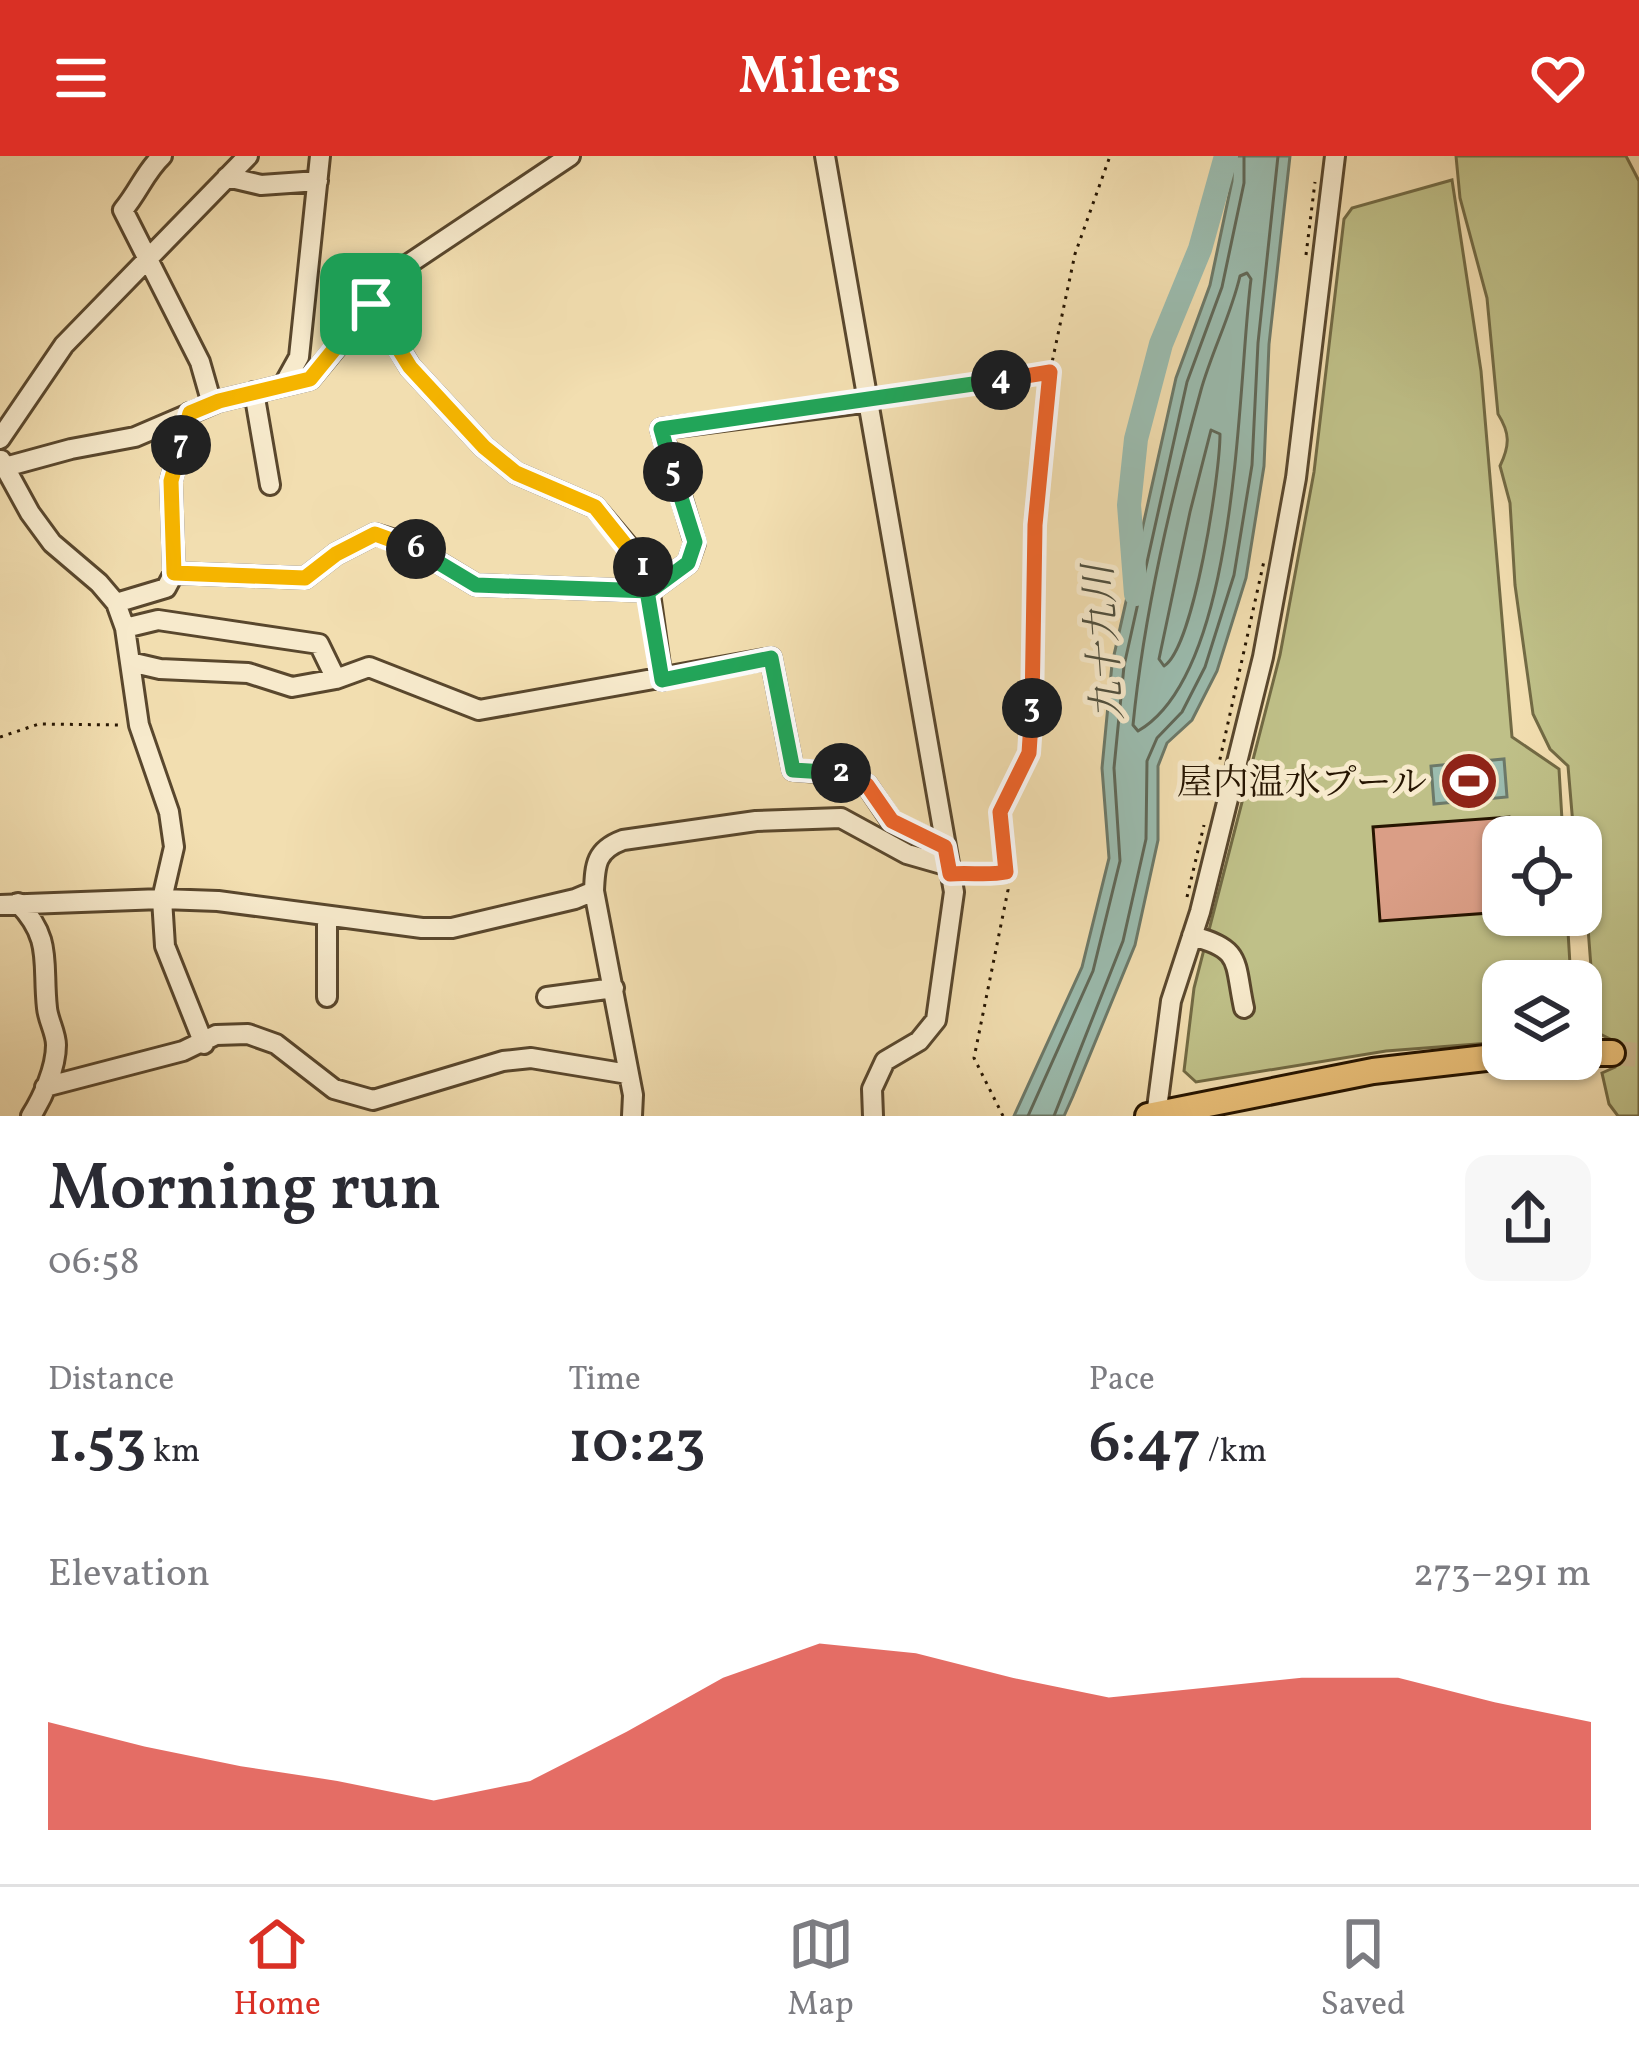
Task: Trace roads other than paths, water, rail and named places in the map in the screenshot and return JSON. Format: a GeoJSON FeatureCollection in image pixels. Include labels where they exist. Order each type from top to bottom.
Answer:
{"type":"FeatureCollection","features":[{"type":"Feature","properties":{"kind":"main road"},"geometry":{"type":"LineString","coordinates":[[1602,1053],[1612,1053]]}},
{"type":"Feature","properties":{"kind":"main road"},"geometry":{"type":"LineString","coordinates":[[1154,1116],[1373,1071],[1482,1058]]}},
{"type":"Feature","properties":{"kind":"street"},"geometry":{"type":"LineString","coordinates":[[162,156],[146,171],[144,186],[123,210],[200,362],[212,404]]}},
{"type":"Feature","properties":{"kind":"street"},"geometry":{"type":"LineString","coordinates":[[0,439],[64,345],[248,156]]}},
{"type":"Feature","properties":{"kind":"street"},"geometry":{"type":"LineString","coordinates":[[284,384],[299,357],[320,156]]}},
{"type":"Feature","properties":{"kind":"street"},"geometry":{"type":"LineString","coordinates":[[204,1043],[165,946],[162,899],[174,847],[169,812],[139,725],[125,628],[116,603],[99,583],[52,543],[3,463],[135,437],[212,404],[310,379],[401,269],[569,156]]}},
{"type":"Feature","properties":{"kind":"street"},"geometry":{"type":"LineString","coordinates":[[825,156],[954,892],[936,1020],[919,1041],[885,1061],[872,1089],[873,1116]]}},
{"type":"Feature","properties":{"kind":"street"},"geometry":{"type":"LineString","coordinates":[[1154,1116],[1171,1001],[1263,658],[1296,478],[1336,156]]}},
{"type":"Feature","properties":{"kind":"street"},"geometry":{"type":"LineString","coordinates":[[227,177],[261,184],[318,181]]}},
{"type":"Feature","properties":{"kind":"street"},"geometry":{"type":"LineString","coordinates":[[371,304],[410,367],[484,447],[516,473],[595,507],[634,553],[646,572],[662,680]]}},
{"type":"Feature","properties":{"kind":"street"},"geometry":{"type":"LineString","coordinates":[[254,392],[271,485]]}},
{"type":"Feature","properties":{"kind":"street"},"geometry":{"type":"LineString","coordinates":[[174,573],[305,578],[336,554],[375,534],[408,544],[476,585],[650,591],[688,563],[695,542],[661,429],[869,402]]}},
{"type":"Feature","properties":{"kind":"street"},"geometry":{"type":"LineString","coordinates":[[116,603],[166,588],[174,573],[171,481],[190,413]]}},
{"type":"Feature","properties":{"kind":"street"},"geometry":{"type":"LineString","coordinates":[[125,628],[158,620],[319,644],[336,679]]}},
{"type":"Feature","properties":{"kind":"street"},"geometry":{"type":"LineString","coordinates":[[130,662],[160,669],[248,673],[292,687],[369,667],[478,710],[771,658],[793,770],[844,774],[867,785],[892,821],[948,862]]}},
{"type":"Feature","properties":{"kind":"street"},"geometry":{"type":"LineString","coordinates":[[632,1116],[594,891],[596,862],[607,846],[756,821],[841,818],[907,854],[948,862]]}},
{"type":"Feature","properties":{"kind":"street"},"geometry":{"type":"LineString","coordinates":[[9,904],[218,902],[452,928],[594,891]]}},
{"type":"Feature","properties":{"kind":"street"},"geometry":{"type":"LineString","coordinates":[[9,904],[37,922],[47,1012],[56,1043],[45,1087],[31,1116]]}},
{"type":"Feature","properties":{"kind":"street"},"geometry":{"type":"LineString","coordinates":[[328,916],[328,998]]}},
{"type":"Feature","properties":{"kind":"street"},"geometry":{"type":"LineString","coordinates":[[1192,936],[1226,946],[1235,957],[1244,1008]]}},
{"type":"Feature","properties":{"kind":"street"},"geometry":{"type":"LineString","coordinates":[[547,997],[614,988]]}},
{"type":"Feature","properties":{"kind":"street"},"geometry":{"type":"LineString","coordinates":[[45,1087],[204,1043],[216,1035],[248,1034],[276,1044],[334,1090],[374,1100],[503,1061],[531,1058],[628,1075]]}},
{"type":"Feature","properties":{"kind":"water"},"geometry":{"type":"Polygon","coordinates":[[[1233,156],[1290,156],[1269,344],[1264,466],[1246,578],[1217,671],[1192,720],[1167,743],[1158,766],[1158,840],[1135,945],[1073,1096],[1064,1116],[1014,1116],[1082,967],[1109,858],[1102,768],[1112,664],[1176,378],[1210,285],[1233,156]]]}},
{"type":"Feature","properties":{"kind":"water","name":"屋内温水プール"},"geometry":{"type":"Polygon","coordinates":[[[1504,759],[1507,797],[1434,804],[1431,766],[1504,759]]]}},
{"type":"Feature","properties":{"kind":"waterway","name":"九十九川"},"geometry":{"type":"LineString","coordinates":[[1136,594],[1129,505],[1136,439],[1161,344],[1200,249],[1226,156]]}},
{"type":"Feature","properties":{"kind":"tunnel"},"geometry":{"type":"LineString","coordinates":[[1612,1053],[1639,1055]]}},
{"type":"Feature","properties":{"kind":"place","name":"屋内温水プール"},"geometry":{"type":"Point","coordinates":[1469,781]}}]}
